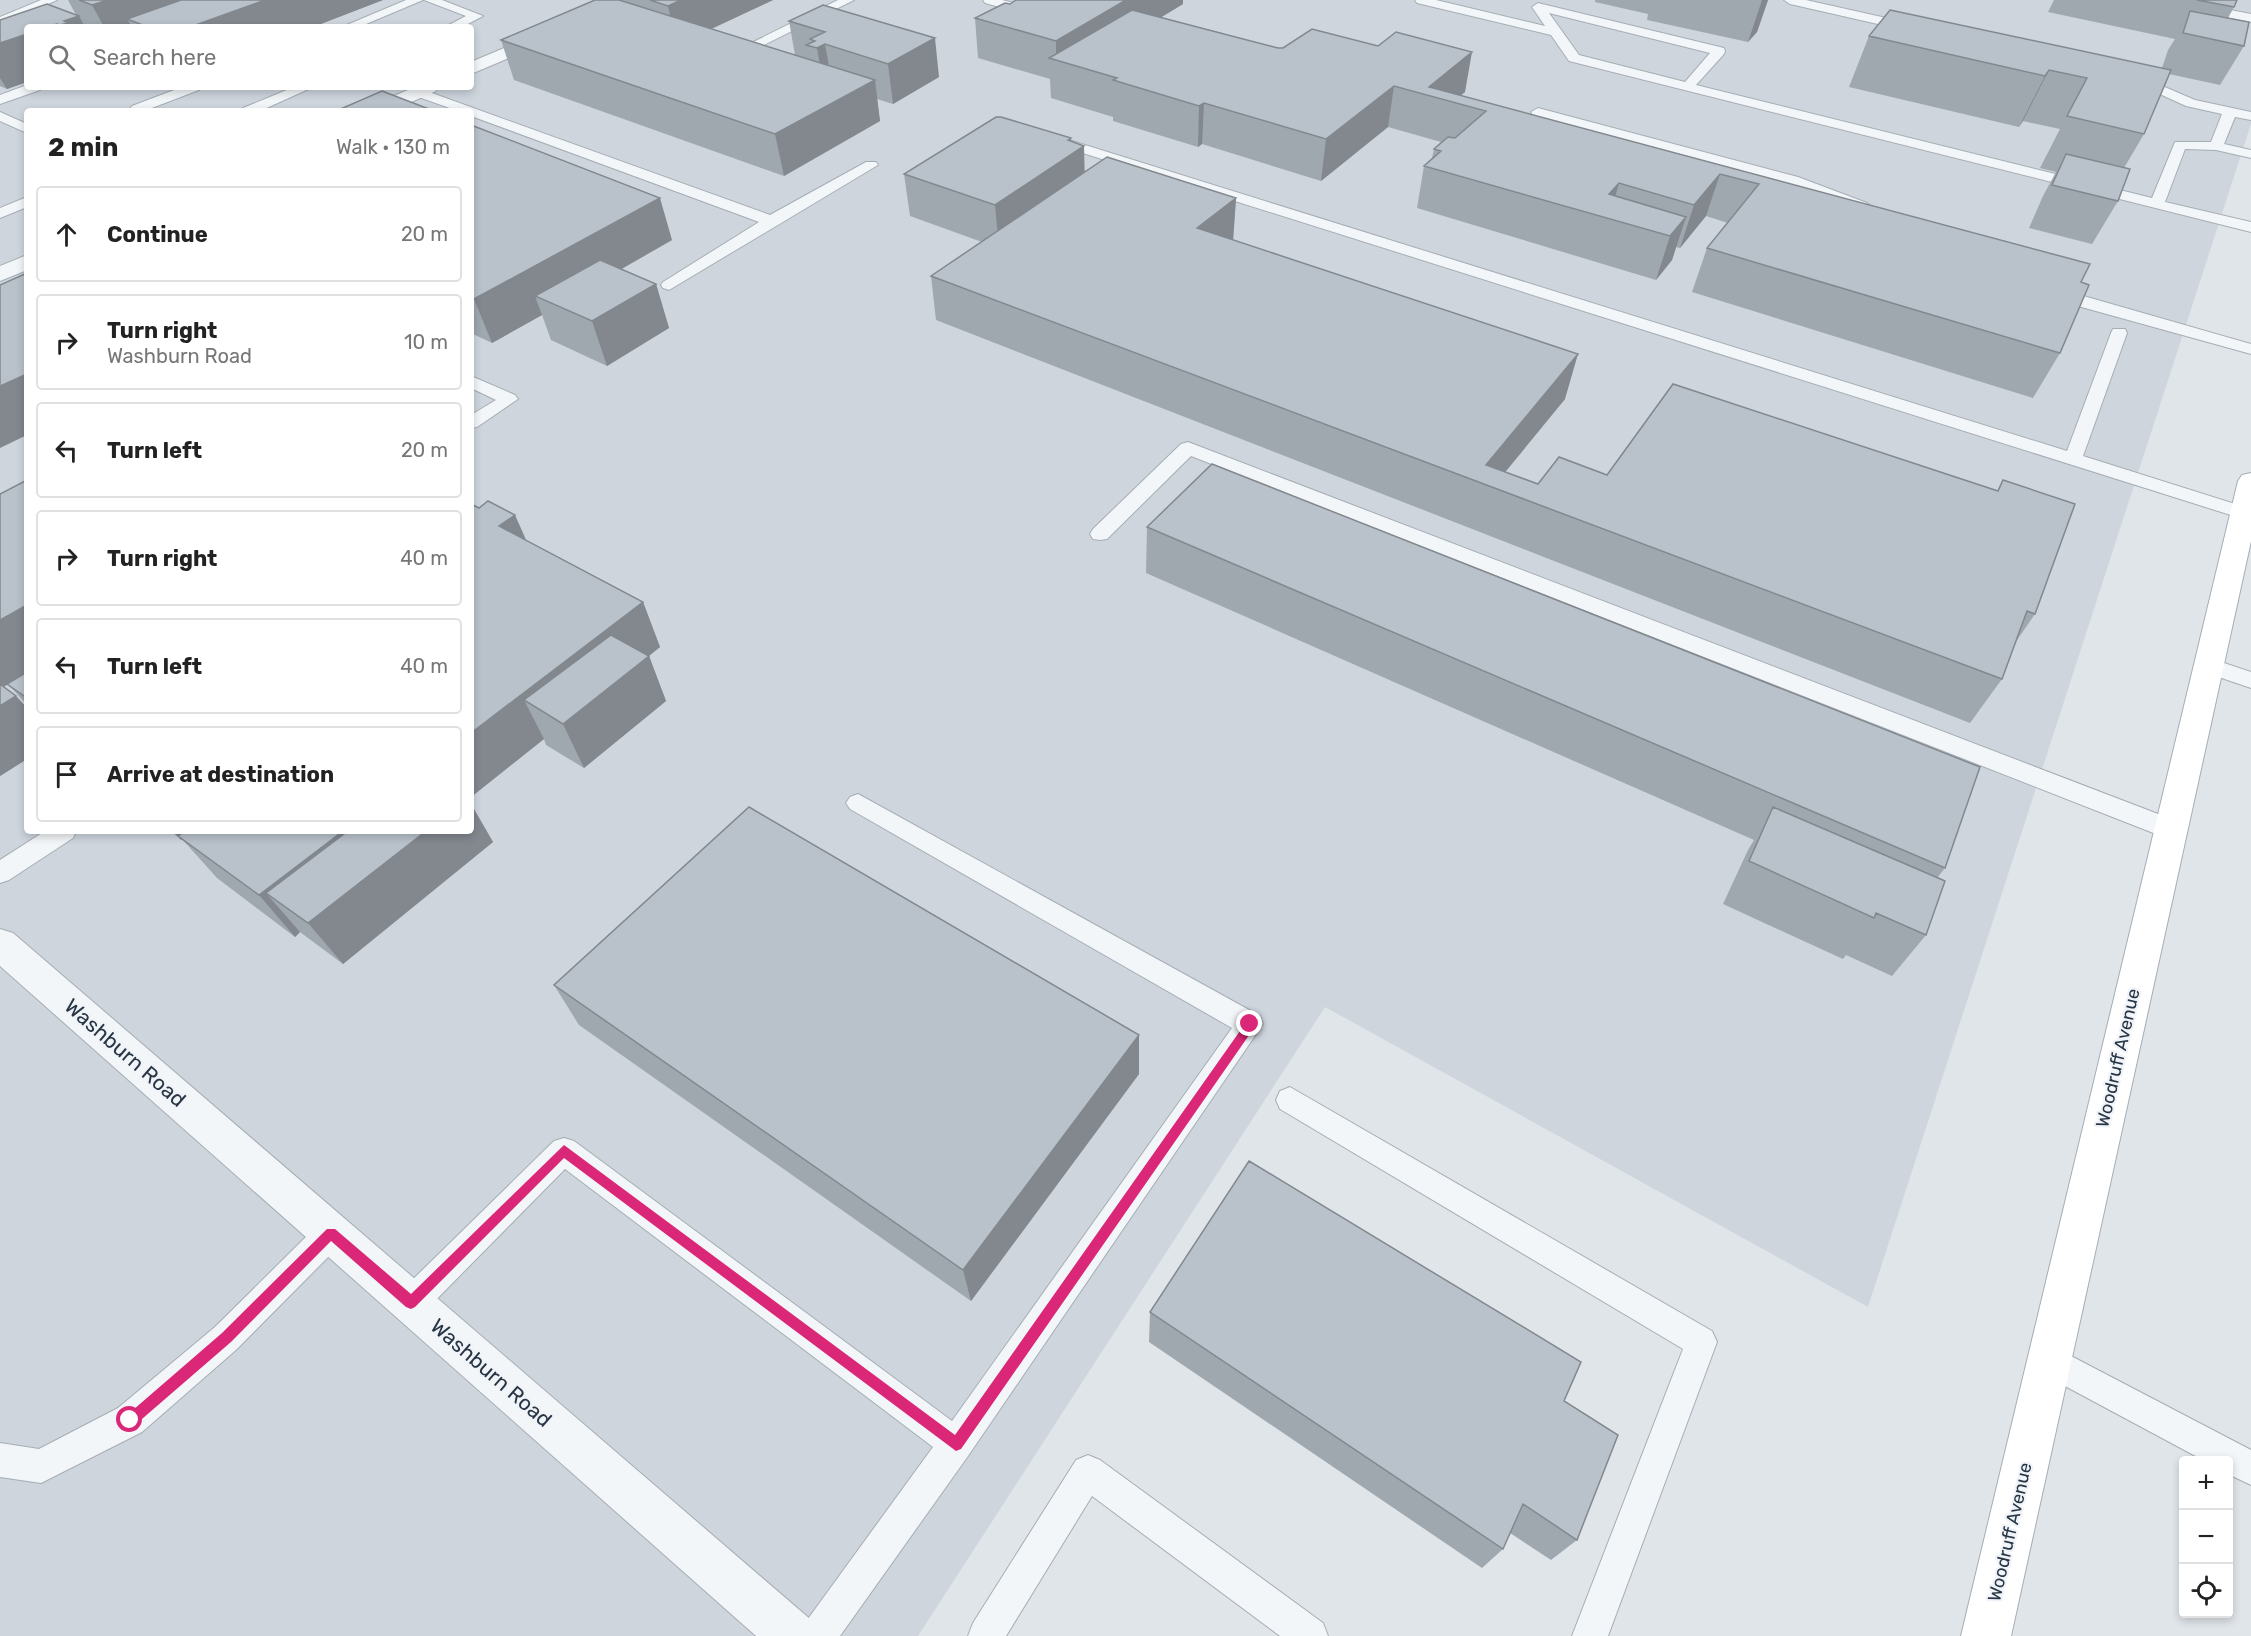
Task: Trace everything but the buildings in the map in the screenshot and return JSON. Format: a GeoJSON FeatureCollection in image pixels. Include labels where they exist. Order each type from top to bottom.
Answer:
{"type":"FeatureCollection","features":[{"type":"Feature","properties":{"kind":"main road","name":"Woodruff Avenue"},"geometry":{"type":"LineString","coordinates":[[1986,1636],[2248,497]]}},
{"type":"Feature","properties":{"kind":"street"},"geometry":{"type":"LineString","coordinates":[[474,68],[631,0]]}},
{"type":"Feature","properties":{"kind":"street"},"geometry":{"type":"LineString","coordinates":[[382,108],[424,90]]}},
{"type":"Feature","properties":{"kind":"street"},"geometry":{"type":"LineString","coordinates":[[0,274],[24,263]]}},
{"type":"Feature","properties":{"kind":"street","name":"Washburn Road"},"geometry":{"type":"LineString","coordinates":[[0,944],[793,1636]]}},
{"type":"Feature","properties":{"kind":"lane"},"geometry":{"type":"LineString","coordinates":[[0,22],[51,0]]}},
{"type":"Feature","properties":{"kind":"lane"},"geometry":{"type":"LineString","coordinates":[[356,24],[417,0]]}},
{"type":"Feature","properties":{"kind":"lane"},"geometry":{"type":"LineString","coordinates":[[430,0],[477,16],[458,24]]}},
{"type":"Feature","properties":{"kind":"lane"},"geometry":{"type":"LineString","coordinates":[[745,49],[848,0]]}},
{"type":"Feature","properties":{"kind":"lane"},"geometry":{"type":"LineString","coordinates":[[989,0],[1021,9]]}},
{"type":"Feature","properties":{"kind":"lane"},"geometry":{"type":"LineString","coordinates":[[1421,0],[1555,32]]}},
{"type":"Feature","properties":{"kind":"lane"},"geometry":{"type":"LineString","coordinates":[[1790,0],[1929,32]]}},
{"type":"Feature","properties":{"kind":"lane"},"geometry":{"type":"LineString","coordinates":[[2161,0],[2251,18]]}},
{"type":"Feature","properties":{"kind":"lane"},"geometry":{"type":"LineString","coordinates":[[1687,87],[1719,51],[1538,7],[1574,58],[1687,87],[2251,227]]}},
{"type":"Feature","properties":{"kind":"lane"},"geometry":{"type":"LineString","coordinates":[[2126,77],[2191,103],[2251,116]]}},
{"type":"Feature","properties":{"kind":"lane"},"geometry":{"type":"LineString","coordinates":[[0,100],[27,90]]}},
{"type":"Feature","properties":{"kind":"lane"},"geometry":{"type":"LineString","coordinates":[[142,108],[187,90]]}},
{"type":"Feature","properties":{"kind":"lane"},"geometry":{"type":"LineString","coordinates":[[255,108],[299,90]]}},
{"type":"Feature","properties":{"kind":"lane"},"geometry":{"type":"LineString","coordinates":[[424,90],[464,108]]}},
{"type":"Feature","properties":{"kind":"lane"},"geometry":{"type":"LineString","coordinates":[[474,112],[771,221]]}},
{"type":"Feature","properties":{"kind":"lane"},"geometry":{"type":"LineString","coordinates":[[1538,112],[1793,180],[1876,212]]}},
{"type":"Feature","properties":{"kind":"lane"},"geometry":{"type":"LineString","coordinates":[[2216,146],[2230,112]]}},
{"type":"Feature","properties":{"kind":"lane"},"geometry":{"type":"LineString","coordinates":[[0,116],[24,128]]}},
{"type":"Feature","properties":{"kind":"lane"},"geometry":{"type":"LineString","coordinates":[[1038,134],[2073,459],[2248,497]]}},
{"type":"Feature","properties":{"kind":"lane"},"geometry":{"type":"LineString","coordinates":[[2157,204],[2180,145],[2216,146],[2251,154]]}},
{"type":"Feature","properties":{"kind":"lane"},"geometry":{"type":"LineString","coordinates":[[669,285],[771,221],[871,165]]}},
{"type":"Feature","properties":{"kind":"lane"},"geometry":{"type":"LineString","coordinates":[[0,213],[24,203]]}},
{"type":"Feature","properties":{"kind":"lane"},"geometry":{"type":"LineString","coordinates":[[2040,288],[2073,300],[2251,349]]}},
{"type":"Feature","properties":{"kind":"lane"},"geometry":{"type":"LineString","coordinates":[[2073,459],[2119,333]]}},
{"type":"Feature","properties":{"kind":"lane"},"geometry":{"type":"LineString","coordinates":[[474,382],[509,399],[474,421]]}},
{"type":"Feature","properties":{"kind":"lane"},"geometry":{"type":"LineString","coordinates":[[1100,534],[1188,447],[2170,829]]}},
{"type":"Feature","properties":{"kind":"lane"},"geometry":{"type":"LineString","coordinates":[[2209,666],[2251,680]]}},
{"type":"Feature","properties":{"kind":"lane"},"geometry":{"type":"LineString","coordinates":[[818,1636],[956,1444],[1250,1024],[858,803]]}},
{"type":"Feature","properties":{"kind":"lane"},"geometry":{"type":"LineString","coordinates":[[0,873],[59,834]]}},
{"type":"Feature","properties":{"kind":"lane"},"geometry":{"type":"LineString","coordinates":[[1290,1100],[1701,1342],[1590,1636]]}},
{"type":"Feature","properties":{"kind":"lane"},"geometry":{"type":"LineString","coordinates":[[411,1303],[564,1151],[956,1444]]}},
{"type":"Feature","properties":{"kind":"lane"},"geometry":{"type":"LineString","coordinates":[[0,1460],[40,1466],[130,1420],[226,1338],[331,1233]]}},
{"type":"Feature","properties":{"kind":"lane"},"geometry":{"type":"LineString","coordinates":[[2048,1360],[2251,1468]]}},
{"type":"Feature","properties":{"kind":"lane"},"geometry":{"type":"LineString","coordinates":[[986,1636],[1088,1472],[1310,1636]]}},
{"type":"Feature","properties":{"kind":"shaded area"},"geometry":{"type":"Polygon","coordinates":[[[0,0],[2251,0],[2251,124],[1868,1307],[1325,1007],[918,1636],[0,1636],[0,0]]]}},
{"type":"Feature","properties":{"kind":"route"},"geometry":{"type":"LineString","coordinates":[[130,1420],[226,1338],[331,1233],[411,1303],[564,1151],[956,1444],[1250,1024]]}}]}
